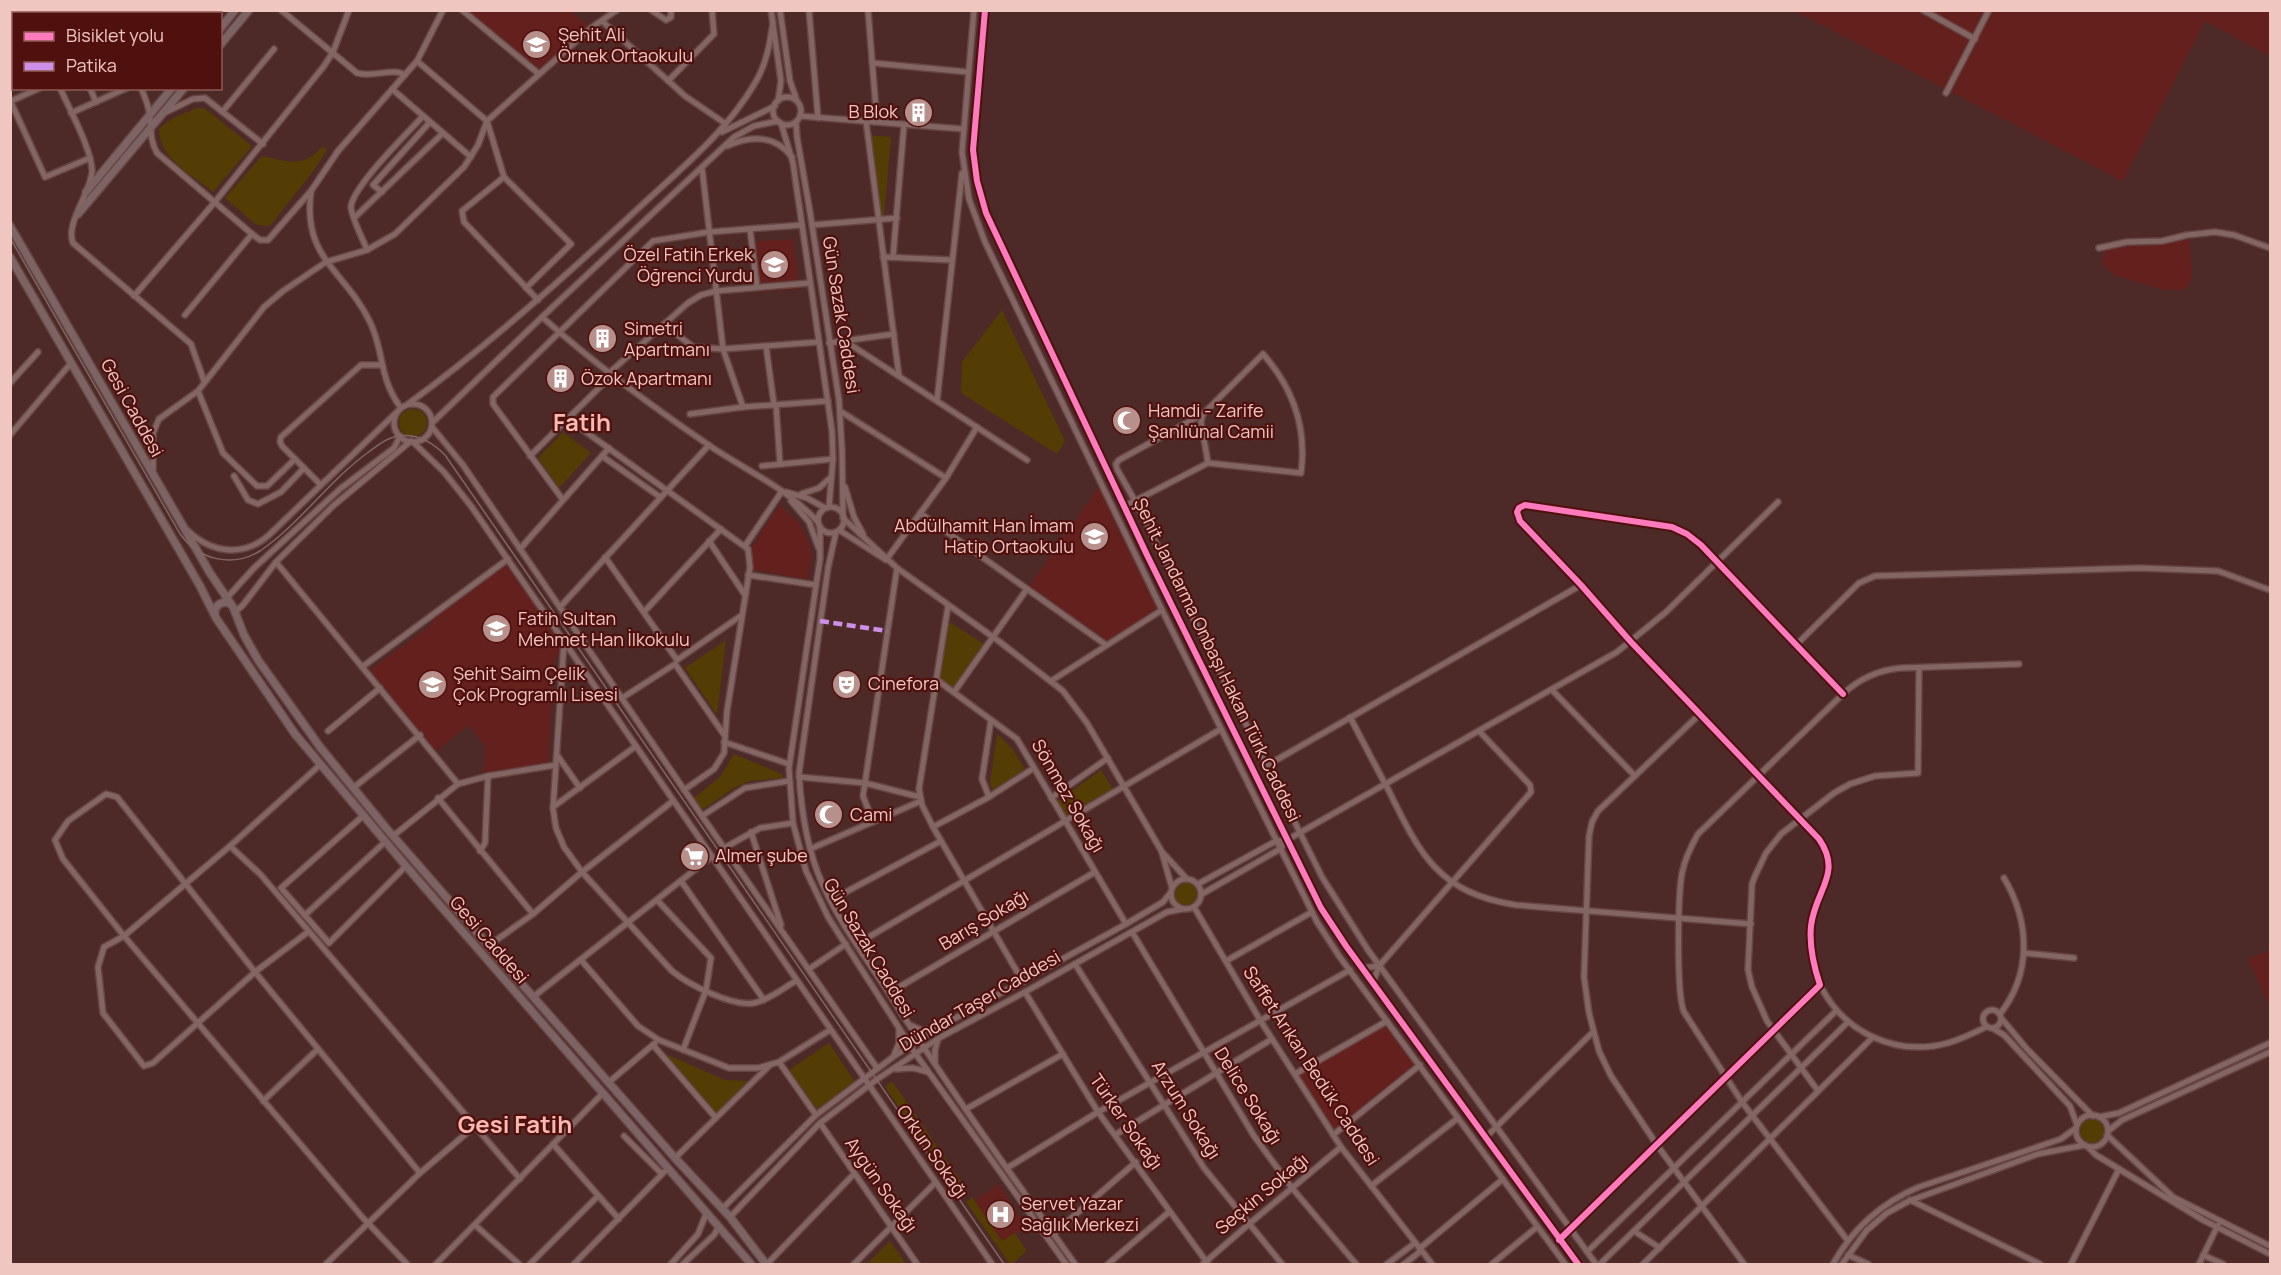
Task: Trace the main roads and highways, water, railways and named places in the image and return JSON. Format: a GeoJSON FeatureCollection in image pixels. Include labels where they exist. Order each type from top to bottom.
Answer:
{"type":"FeatureCollection","features":[{"type":"Feature","properties":{"kind":"main road"},"geometry":{"type":"LineString","coordinates":[[222,26],[235,10]]}},
{"type":"Feature","properties":{"kind":"main road"},"geometry":{"type":"LineString","coordinates":[[222,43],[249,10]]}},
{"type":"Feature","properties":{"kind":"main road"},"geometry":{"type":"LineString","coordinates":[[86,192],[170,90]]}},
{"type":"Feature","properties":{"kind":"main road"},"geometry":{"type":"LineString","coordinates":[[78,214],[182,90]]}},
{"type":"Feature","properties":{"kind":"main road","name":"Gesi Caddesi"},"geometry":{"type":"LineString","coordinates":[[10,226],[226,601]]}},
{"type":"Feature","properties":{"kind":"main road","name":"Gesi Caddesi"},"geometry":{"type":"LineString","coordinates":[[10,257],[215,615]]}},
{"type":"Feature","properties":{"kind":"main road"},"geometry":{"type":"LineString","coordinates":[[226,601],[235,612],[234,618],[229,622],[221,622],[215,615],[216,607],[226,601]]}},
{"type":"Feature","properties":{"kind":"main road","name":"Gesi Caddesi"},"geometry":{"type":"LineString","coordinates":[[235,612],[251,648],[265,671],[301,722],[353,788],[533,998],[722,1209]]}},
{"type":"Feature","properties":{"kind":"main road","name":"Gesi Caddesi"},"geometry":{"type":"LineString","coordinates":[[221,622],[277,709],[385,842],[751,1264]]}},
{"type":"Feature","properties":{"kind":"main road"},"geometry":{"type":"LineString","coordinates":[[709,1216],[714,1211],[722,1209],[766,1264]]}},
{"type":"Feature","properties":{"kind":"main road"},"geometry":{"type":"LineString","coordinates":[[718,1228],[726,1225],[730,1217]]}},
{"type":"Feature","properties":{"kind":"tram line"},"geometry":{"type":"LineString","coordinates":[[10,238],[180,534],[188,543],[206,555],[227,560],[238,559],[260,551],[289,528],[355,462],[388,439],[401,436],[415,437],[428,442],[445,455],[1004,1264]]}},
{"type":"Feature","properties":{"kind":"place","name":"Şehit Ali Örnek Ortaokulu"},"geometry":{"type":"Point","coordinates":[537,45]}},
{"type":"Feature","properties":{"kind":"place","name":"B Blok"},"geometry":{"type":"Point","coordinates":[919,112]}},
{"type":"Feature","properties":{"kind":"place","name":"Özel Fatih Erkek Öğrenci Yurdu"},"geometry":{"type":"Point","coordinates":[774,265]}},
{"type":"Feature","properties":{"kind":"place","name":"Simetri Apartmanı"},"geometry":{"type":"Point","coordinates":[603,339]}},
{"type":"Feature","properties":{"kind":"place","name":"Özok Apartmanı"},"geometry":{"type":"Point","coordinates":[560,379]}},
{"type":"Feature","properties":{"kind":"place","name":"Hamdi - Zarife Şanlıünal Camii"},"geometry":{"type":"Point","coordinates":[1127,421]}},
{"type":"Feature","properties":{"kind":"place","name":"Abdülhamit Han İmam Hatip Ortaokulu"},"geometry":{"type":"Point","coordinates":[1095,536]}},
{"type":"Feature","properties":{"kind":"place","name":"Fatih Sultan Mehmet Han İlkokulu"},"geometry":{"type":"Point","coordinates":[497,629]}},
{"type":"Feature","properties":{"kind":"place","name":"Şehit Saim Çelik Çok Programlı Lisesi"},"geometry":{"type":"Point","coordinates":[432,684]}},
{"type":"Feature","properties":{"kind":"place","name":"Cinefora"},"geometry":{"type":"Point","coordinates":[847,684]}},
{"type":"Feature","properties":{"kind":"place","name":"Cami"},"geometry":{"type":"Point","coordinates":[829,815]}},
{"type":"Feature","properties":{"kind":"place","name":"Almer şube"},"geometry":{"type":"Point","coordinates":[694,856]}},
{"type":"Feature","properties":{"kind":"place","name":"Servet Yazar Sağlık Merkezi"},"geometry":{"type":"Point","coordinates":[1000,1214]}},
{"type":"Feature","properties":{"kind":"district","name":"Fatih"},"geometry":{"type":"Point","coordinates":[582,423]}},
{"type":"Feature","properties":{"kind":"district","name":"Gesi Fatih"},"geometry":{"type":"Point","coordinates":[515,1125]}}]}
